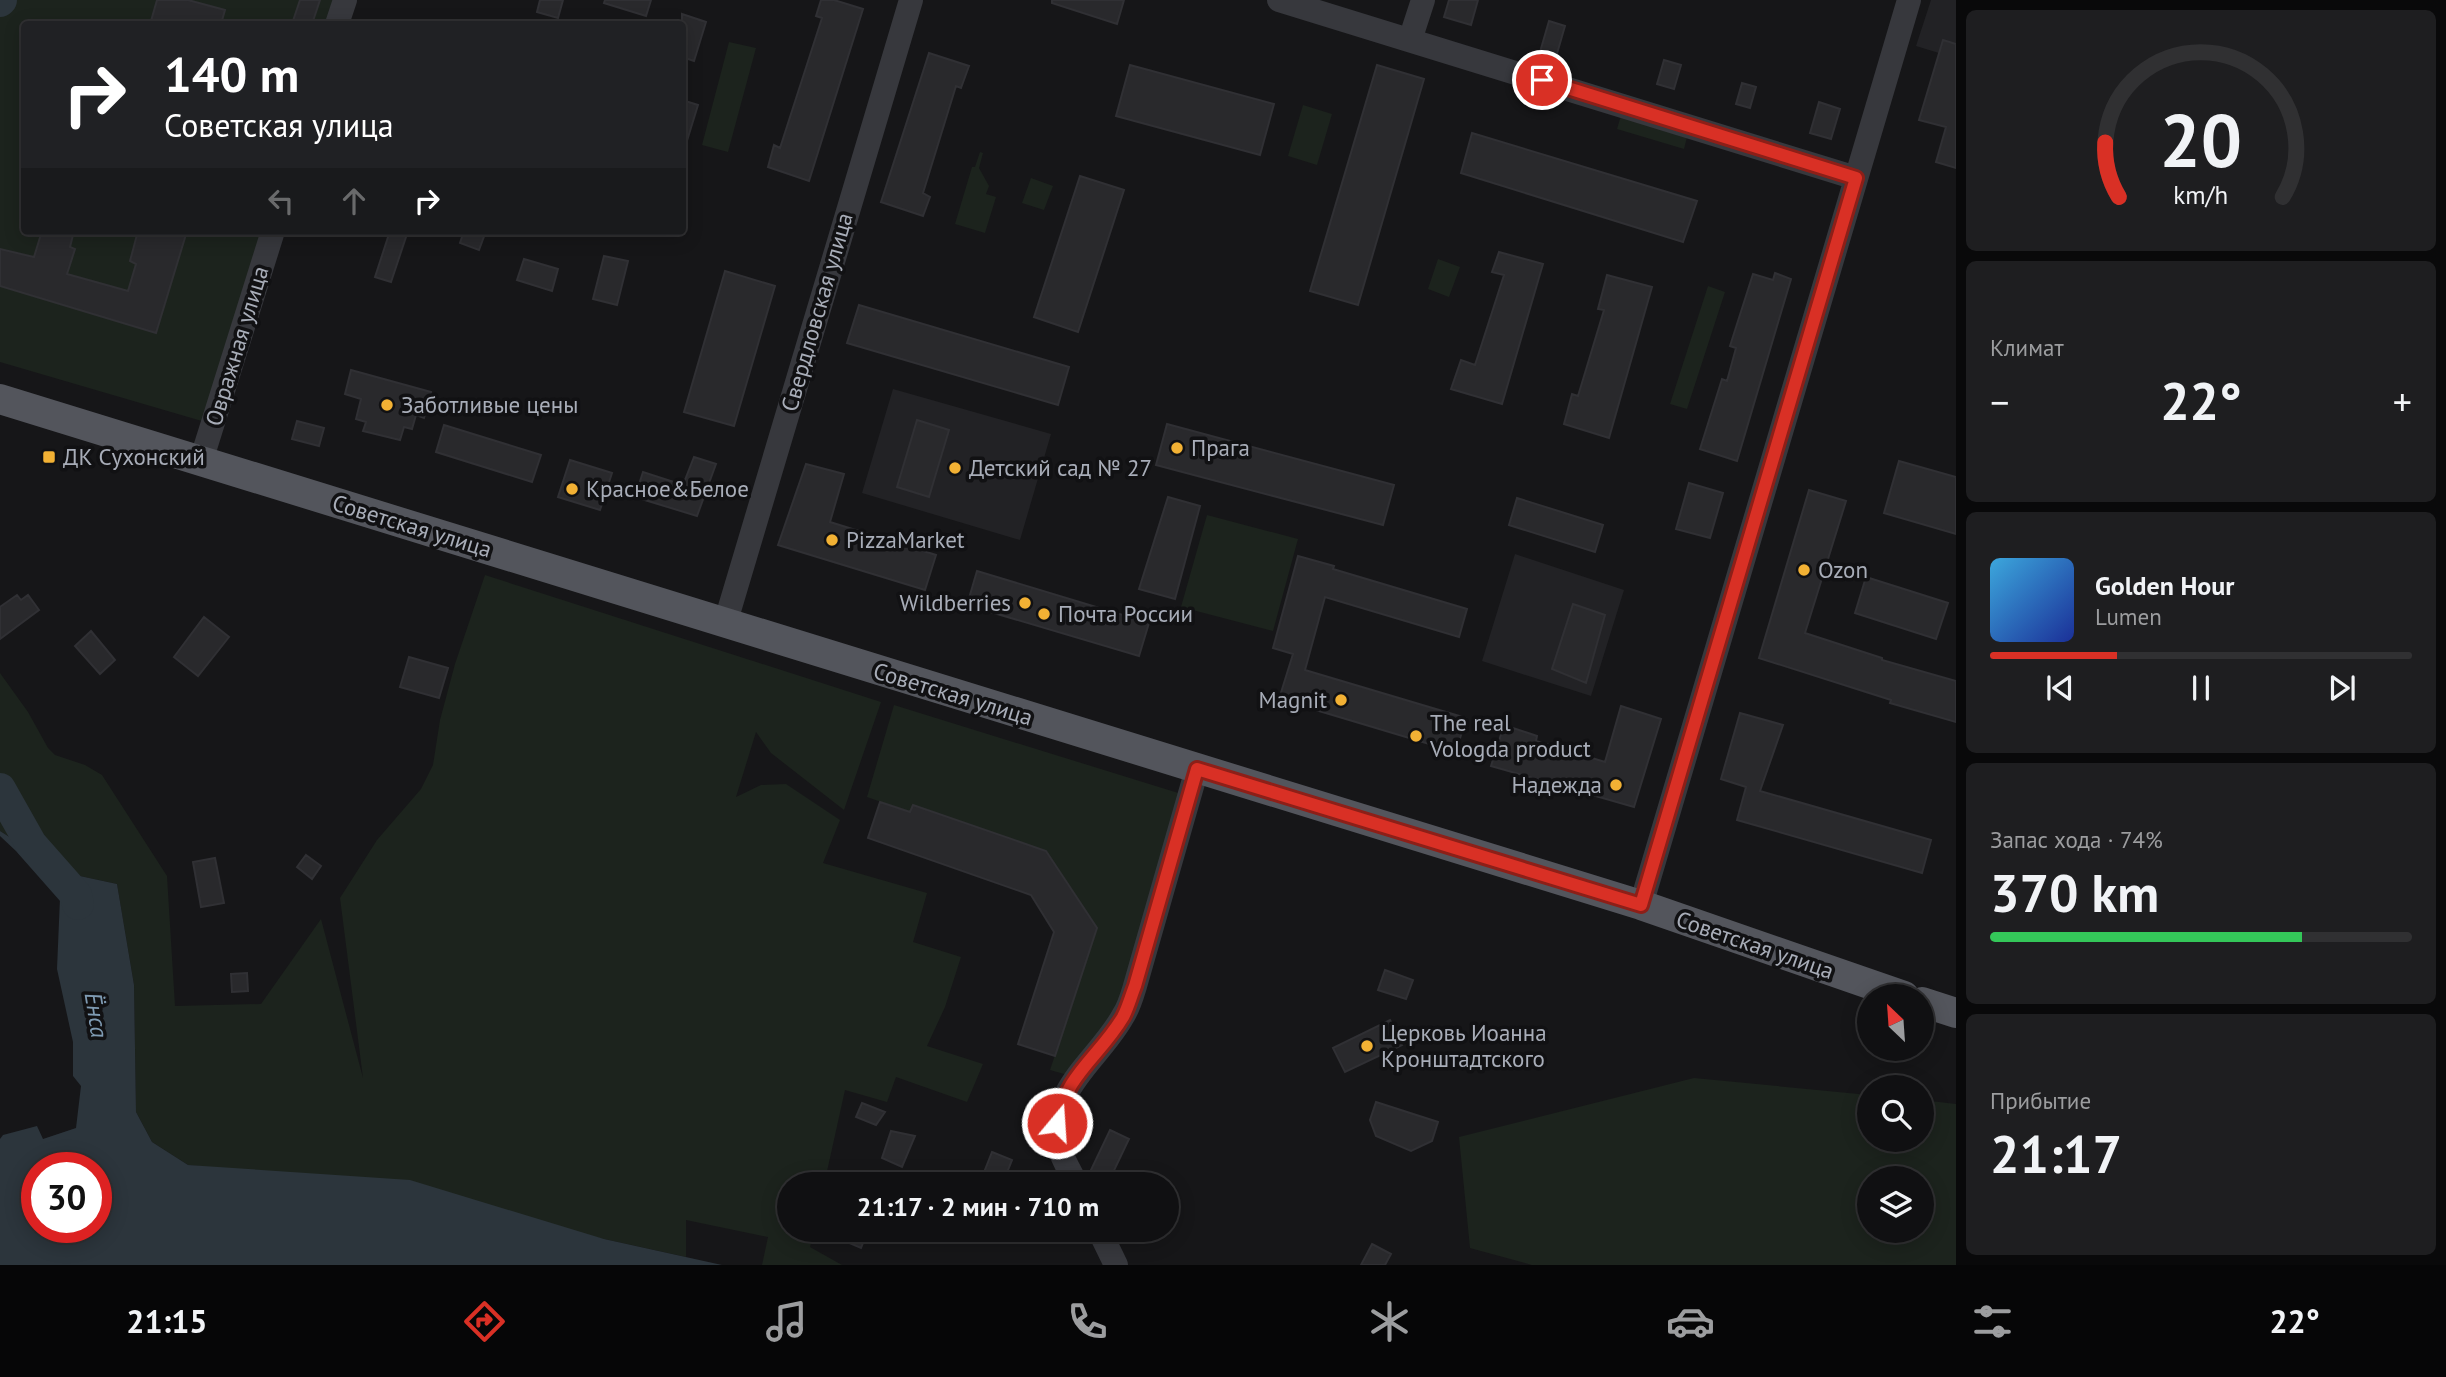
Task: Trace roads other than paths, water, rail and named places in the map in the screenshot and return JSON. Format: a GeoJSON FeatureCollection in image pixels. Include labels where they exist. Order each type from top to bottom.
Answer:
{"type":"FeatureCollection","features":[{"type":"Feature","properties":{"kind":"main road","name":"Советская улица"},"geometry":{"type":"LineString","coordinates":[[0,399],[1641,905],[1869,984]]}},
{"type":"Feature","properties":{"kind":"main road"},"geometry":{"type":"LineString","coordinates":[[1934,1006],[1956,1013]]}},
{"type":"Feature","properties":{"kind":"street"},"geometry":{"type":"LineString","coordinates":[[338,21],[345,0]]}},
{"type":"Feature","properties":{"kind":"street","name":"Свердловская улица"},"geometry":{"type":"LineString","coordinates":[[725,624],[911,0]]}},
{"type":"Feature","properties":{"kind":"street"},"geometry":{"type":"LineString","coordinates":[[1279,0],[1856,178]]}},
{"type":"Feature","properties":{"kind":"street"},"geometry":{"type":"LineString","coordinates":[[1410,40],[1423,0]]}},
{"type":"Feature","properties":{"kind":"street"},"geometry":{"type":"LineString","coordinates":[[1641,905],[1909,0]]}},
{"type":"Feature","properties":{"kind":"street","name":"Овражная улица"},"geometry":{"type":"LineString","coordinates":[[201,461],[272,235]]}},
{"type":"Feature","properties":{"kind":"street"},"geometry":{"type":"LineString","coordinates":[[1071,1172],[1059,1147],[1057,1123],[1060,1103],[1075,1077],[1124,1016],[1197,769]]}},
{"type":"Feature","properties":{"kind":"street"},"geometry":{"type":"LineString","coordinates":[[1104,1242],[1116,1265]]}},
{"type":"Feature","properties":{"kind":"water"},"geometry":{"type":"Polygon","coordinates":[[[0,831],[22,845],[31,844],[52,870],[117,884],[134,985],[136,1112],[152,1142],[188,1165],[410,1180],[604,1239],[722,1265],[0,1265],[0,1139],[3,1135],[37,1126],[43,1139],[76,1128],[81,1086],[73,1076],[73,1042],[57,969],[60,898],[51,884],[0,836],[0,831]]]}},
{"type":"Feature","properties":{"kind":"waterway","name":"Ёнса"},"geometry":{"type":"LineString","coordinates":[[0,789],[31,844],[76,895],[78,904]]}},
{"type":"Feature","properties":{"kind":"place","name":"Заботливые цены"},"geometry":{"type":"Point","coordinates":[387,405]}},
{"type":"Feature","properties":{"kind":"place","name":"Прага"},"geometry":{"type":"Point","coordinates":[1177,448]}},
{"type":"Feature","properties":{"kind":"place","name":"ДК Сухонский"},"geometry":{"type":"Point","coordinates":[49,457]}},
{"type":"Feature","properties":{"kind":"place","name":"Детский сад № 27"},"geometry":{"type":"Point","coordinates":[955,468]}},
{"type":"Feature","properties":{"kind":"place","name":"Красное&Белое"},"geometry":{"type":"Point","coordinates":[572,489]}},
{"type":"Feature","properties":{"kind":"place","name":"PizzaMarket"},"geometry":{"type":"Point","coordinates":[832,540]}},
{"type":"Feature","properties":{"kind":"place","name":"Ozon"},"geometry":{"type":"Point","coordinates":[1804,570]}},
{"type":"Feature","properties":{"kind":"place","name":"Wildberries"},"geometry":{"type":"Point","coordinates":[1025,603]}},
{"type":"Feature","properties":{"kind":"place","name":"Почта России"},"geometry":{"type":"Point","coordinates":[1044,614]}},
{"type":"Feature","properties":{"kind":"place","name":"Magnit"},"geometry":{"type":"Point","coordinates":[1341,700]}},
{"type":"Feature","properties":{"kind":"place","name":"The real Vologda product"},"geometry":{"type":"Point","coordinates":[1416,736]}},
{"type":"Feature","properties":{"kind":"place","name":"Надежда"},"geometry":{"type":"Point","coordinates":[1616,785]}},
{"type":"Feature","properties":{"kind":"place","name":"Церковь Иоанна Кронштадтского"},"geometry":{"type":"Point","coordinates":[1367,1046]}}]}
